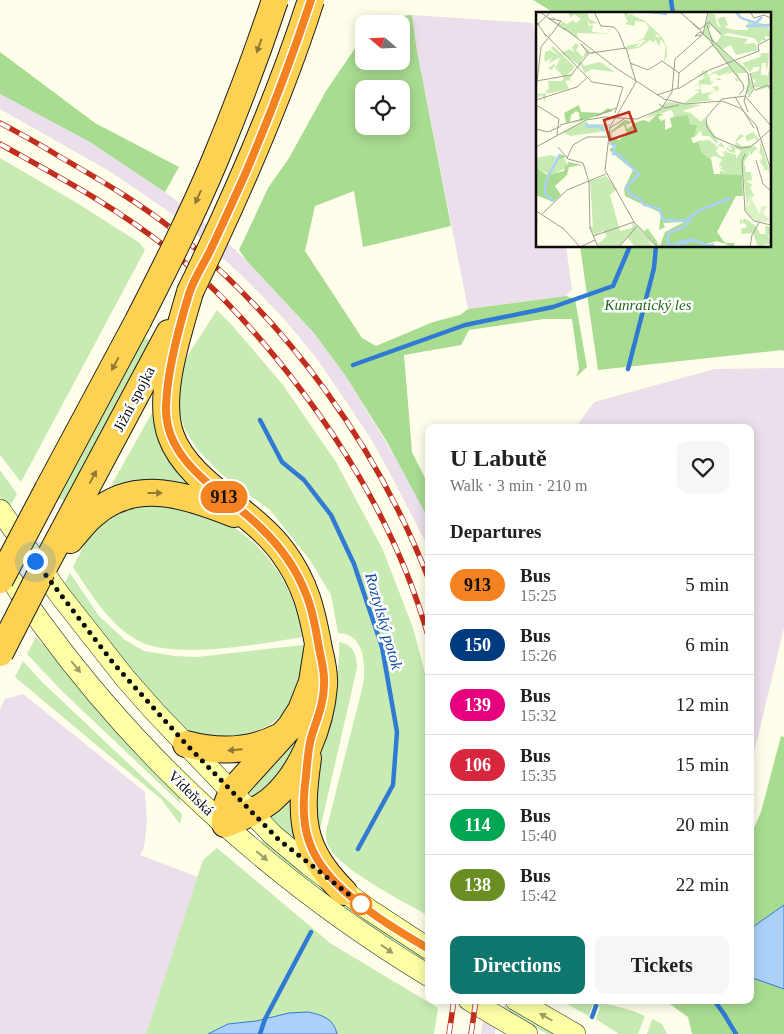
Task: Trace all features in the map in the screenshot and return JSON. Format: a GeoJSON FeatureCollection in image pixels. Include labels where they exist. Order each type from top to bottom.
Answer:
{"type":"FeatureCollection","features":[{"type":"Feature","properties":{"kind":"highway"},"geometry":{"type":"LineString","coordinates":[[0,580],[165,268],[237,106],[275,0]]}},
{"type":"Feature","properties":{"kind":"highway"},"geometry":{"type":"LineString","coordinates":[[311,0],[266,123],[232,204],[190,292],[168,350],[166,408],[168,427],[175,445],[186,462],[258,524],[282,551],[302,584],[315,624],[324,685],[322,700],[311,740],[303,794],[304,826],[320,863],[344,892]]}},
{"type":"Feature","properties":{"kind":"highway","name":"Jižní spojka"},"geometry":{"type":"LineString","coordinates":[[73,526],[168,350]]}},
{"type":"Feature","properties":{"kind":"highway"},"geometry":{"type":"LineString","coordinates":[[0,653],[42,571],[73,526],[110,503],[129,495],[156,492],[196,499],[258,524]]}},
{"type":"Feature","properties":{"kind":"highway"},"geometry":{"type":"LineString","coordinates":[[311,740],[299,767],[291,779],[272,799],[252,813],[225,824],[226,807],[232,792],[296,719],[309,693],[316,666],[318,644]]}},
{"type":"Feature","properties":{"kind":"highway"},"geometry":{"type":"LineString","coordinates":[[186,744],[214,750],[242,749],[282,736]]}},
{"type":"Feature","properties":{"kind":"main road","name":"Vídeňská"},"geometry":{"type":"LineString","coordinates":[[0,510],[91,636],[137,691],[252,813],[278,839],[344,892],[425,947]]}},
{"type":"Feature","properties":{"kind":"main road","name":"Vídeňská"},"geometry":{"type":"LineString","coordinates":[[0,563],[45,629],[102,699],[150,753],[182,785],[225,824],[315,899],[425,974]]}},
{"type":"Feature","properties":{"kind":"main road"},"geometry":{"type":"LineString","coordinates":[[476,1004],[527,1034]]}},
{"type":"Feature","properties":{"kind":"main road"},"geometry":{"type":"LineString","coordinates":[[523,1004],[575,1034]]}},
{"type":"Feature","properties":{"kind":"shaded area"},"geometry":{"type":"Polygon","coordinates":[[[412,15],[533,23],[536,42],[536,248],[566,248],[572,290],[566,296],[468,309],[417,51],[412,15]]]}},
{"type":"Feature","properties":{"kind":"shaded area"},"geometry":{"type":"Polygon","coordinates":[[[0,94],[90,142],[159,187],[215,231],[247,261],[314,333],[345,375],[407,477],[425,512],[425,541],[371,439],[317,359],[286,321],[239,273],[182,221],[111,172],[0,109],[0,94]]]}},
{"type":"Feature","properties":{"kind":"shaded area"},"geometry":{"type":"Polygon","coordinates":[[[784,368],[784,628],[754,753],[754,424],[578,424],[594,402],[715,369],[784,368]]]}},
{"type":"Feature","properties":{"kind":"shaded area"},"geometry":{"type":"Polygon","coordinates":[[[23,694],[145,792],[147,822],[144,848],[140,855],[198,877],[146,1034],[0,1034],[0,709],[5,699],[23,694]]]}},
{"type":"Feature","properties":{"kind":"shaded area"},"geometry":{"type":"Polygon","coordinates":[[[485,1004],[498,1004],[495,1034],[481,1034],[485,1004]]]}},
{"type":"Feature","properties":{"kind":"green space","name":"Kunratický les"},"geometry":{"type":"Polygon","coordinates":[[[533,0],[784,0],[784,352],[783,350],[598,370],[580,248],[772,248],[772,12],[553,12],[533,0]]]}},
{"type":"Feature","properties":{"kind":"green space"},"geometry":{"type":"Polygon","coordinates":[[[410,15],[412,15],[417,51],[451,226],[363,247],[354,191],[315,206],[305,251],[362,338],[376,346],[433,322],[460,315],[468,309],[566,296],[575,299],[587,367],[576,377],[579,369],[572,319],[544,319],[469,330],[461,345],[404,355],[412,452],[425,478],[425,513],[387,442],[345,375],[314,333],[239,250],[268,188],[289,158],[326,91],[355,48],[355,70],[410,70],[410,15]]]}},
{"type":"Feature","properties":{"kind":"green space"},"geometry":{"type":"Polygon","coordinates":[[[0,52],[95,123],[179,167],[165,192],[90,142],[0,94],[0,52]]]}},
{"type":"Feature","properties":{"kind":"green space"},"geometry":{"type":"Polygon","coordinates":[[[0,158],[77,203],[140,243],[145,250],[21,482],[0,455],[0,158]]]}},
{"type":"Feature","properties":{"kind":"green space"},"geometry":{"type":"Polygon","coordinates":[[[217,310],[283,385],[336,462],[383,550],[413,628],[425,673],[425,914],[361,877],[338,858],[328,845],[326,831],[363,685],[364,660],[362,652],[354,638],[347,634],[338,633],[331,595],[310,560],[270,510],[220,473],[198,450],[185,430],[177,403],[176,383],[188,355],[217,310]]]}},
{"type":"Feature","properties":{"kind":"green space"},"geometry":{"type":"Polygon","coordinates":[[[144,337],[151,341],[64,501],[58,497],[144,337]]]}},
{"type":"Feature","properties":{"kind":"green space"},"geometry":{"type":"Polygon","coordinates":[[[154,409],[205,488],[115,486],[112,484],[154,409]]]}},
{"type":"Feature","properties":{"kind":"green space"},"geometry":{"type":"Polygon","coordinates":[[[0,470],[17,494],[8,510],[0,496],[0,470]]]}},
{"type":"Feature","properties":{"kind":"green space"},"geometry":{"type":"Polygon","coordinates":[[[160,503],[213,516],[235,528],[250,540],[263,553],[285,583],[299,618],[302,637],[225,648],[184,650],[149,645],[134,638],[120,628],[100,607],[73,567],[89,532],[109,510],[160,503]]]}},
{"type":"Feature","properties":{"kind":"green space"},"geometry":{"type":"Polygon","coordinates":[[[70,573],[99,616],[125,640],[144,651],[197,657],[303,645],[305,667],[297,694],[283,714],[269,725],[251,734],[226,740],[193,732],[185,728],[163,709],[63,586],[70,573]]]}},
{"type":"Feature","properties":{"kind":"green space"},"geometry":{"type":"Polygon","coordinates":[[[36,637],[179,794],[181,804],[61,690],[27,654],[36,637]]]}},
{"type":"Feature","properties":{"kind":"green space"},"geometry":{"type":"Polygon","coordinates":[[[339,642],[351,648],[356,659],[357,668],[319,834],[315,810],[315,786],[318,762],[335,690],[339,642]]]}},
{"type":"Feature","properties":{"kind":"green space"},"geometry":{"type":"Polygon","coordinates":[[[23,661],[42,682],[182,814],[180,824],[161,799],[15,677],[23,661]]]}},
{"type":"Feature","properties":{"kind":"green space"},"geometry":{"type":"Polygon","coordinates":[[[308,710],[287,769],[254,801],[247,793],[308,710]]]}},
{"type":"Feature","properties":{"kind":"green space"},"geometry":{"type":"Polygon","coordinates":[[[781,736],[784,737],[784,905],[754,926],[754,828],[761,812],[781,736]]]}},
{"type":"Feature","properties":{"kind":"green space"},"geometry":{"type":"Polygon","coordinates":[[[294,785],[296,838],[293,838],[268,818],[294,785]]]}},
{"type":"Feature","properties":{"kind":"green space"},"geometry":{"type":"Polygon","coordinates":[[[262,839],[265,839],[425,953],[425,963],[415,958],[293,871],[262,843],[262,839]]]}},
{"type":"Feature","properties":{"kind":"green space"},"geometry":{"type":"Polygon","coordinates":[[[217,848],[330,943],[425,1000],[425,1004],[431,1004],[438,1008],[434,1034],[337,1034],[335,1026],[289,1013],[256,1021],[228,1024],[208,1034],[146,1034],[203,860],[217,848]]]}},
{"type":"Feature","properties":{"kind":"green space"},"geometry":{"type":"Polygon","coordinates":[[[754,978],[784,989],[784,1034],[692,1034],[688,1017],[670,1004],[754,1004],[754,978]]]}},
{"type":"Feature","properties":{"kind":"green space"},"geometry":{"type":"Polygon","coordinates":[[[504,1004],[556,1034],[547,1034],[503,1008],[504,1004]]]}},
{"type":"Feature","properties":{"kind":"green space"},"geometry":{"type":"Polygon","coordinates":[[[566,1004],[603,1004],[625,1008],[645,1016],[638,1034],[619,1034],[596,1019],[600,1007],[592,1006],[589,1016],[566,1004]]]}},
{"type":"Feature","properties":{"kind":"green space"},"geometry":{"type":"Polygon","coordinates":[[[652,1019],[662,1024],[667,1034],[647,1034],[652,1019]]]}},
{"type":"Feature","properties":{"kind":"water"},"geometry":{"type":"Polygon","coordinates":[[[784,905],[784,989],[754,978],[754,926],[784,905]]]}},
{"type":"Feature","properties":{"kind":"water"},"geometry":{"type":"Polygon","coordinates":[[[308,1012],[330,1021],[337,1034],[208,1034],[228,1024],[256,1021],[289,1013],[308,1012]]]}},
{"type":"Feature","properties":{"kind":"waterway","name":"Roztylský potok"},"geometry":{"type":"LineString","coordinates":[[671,0],[673,12]]}},
{"type":"Feature","properties":{"kind":"waterway","name":"Roztylský potok"},"geometry":{"type":"LineString","coordinates":[[353,365],[465,325],[553,307],[613,286],[629,248]]}},
{"type":"Feature","properties":{"kind":"waterway"},"geometry":{"type":"LineString","coordinates":[[628,369],[654,268],[656,248]]}},
{"type":"Feature","properties":{"kind":"waterway","name":"Roztylský potok"},"geometry":{"type":"LineString","coordinates":[[260,420],[282,462],[304,480],[331,515],[354,564],[382,647],[397,732],[393,785],[358,849]]}},
{"type":"Feature","properties":{"kind":"waterway","name":"Roztylský potok"},"geometry":{"type":"LineString","coordinates":[[260,1034],[265,1019],[311,932]]}},
{"type":"Feature","properties":{"kind":"waterway"},"geometry":{"type":"LineString","coordinates":[[717,1004],[736,1034]]}},
{"type":"Feature","properties":{"kind":"waterway"},"geometry":{"type":"LineString","coordinates":[[592,1017],[596,1006]]}},
{"type":"Feature","properties":{"kind":"railway"},"geometry":{"type":"LineString","coordinates":[[0,123],[92,175],[149,212],[176,232],[217,268],[255,306],[292,347],[356,435],[408,530],[425,570]]}},
{"type":"Feature","properties":{"kind":"railway"},"geometry":{"type":"LineString","coordinates":[[0,144],[86,193],[148,233],[211,286],[264,343],[325,422],[367,491],[386,526],[402,563],[425,626]]}},
{"type":"Feature","properties":{"kind":"railway"},"geometry":{"type":"LineString","coordinates":[[449,1034],[453,1004]]}},
{"type":"Feature","properties":{"kind":"railway"},"geometry":{"type":"LineString","coordinates":[[471,1034],[475,1004]]}},
{"type":"Feature","properties":{"kind":"bus line","name":"913"},"geometry":{"type":"LineString","coordinates":[[311,0],[260,137],[217,236],[190,292],[169,376],[166,418],[175,445],[186,462],[271,537],[292,566],[310,604],[324,673],[322,700],[311,740],[303,794],[304,826],[312,848],[324,869],[344,892],[425,947]]}},
{"type":"Feature","properties":{"kind":"route"},"geometry":{"type":"LineString","coordinates":[[35,561],[91,636],[155,712],[273,835],[361,904]]}}]}
